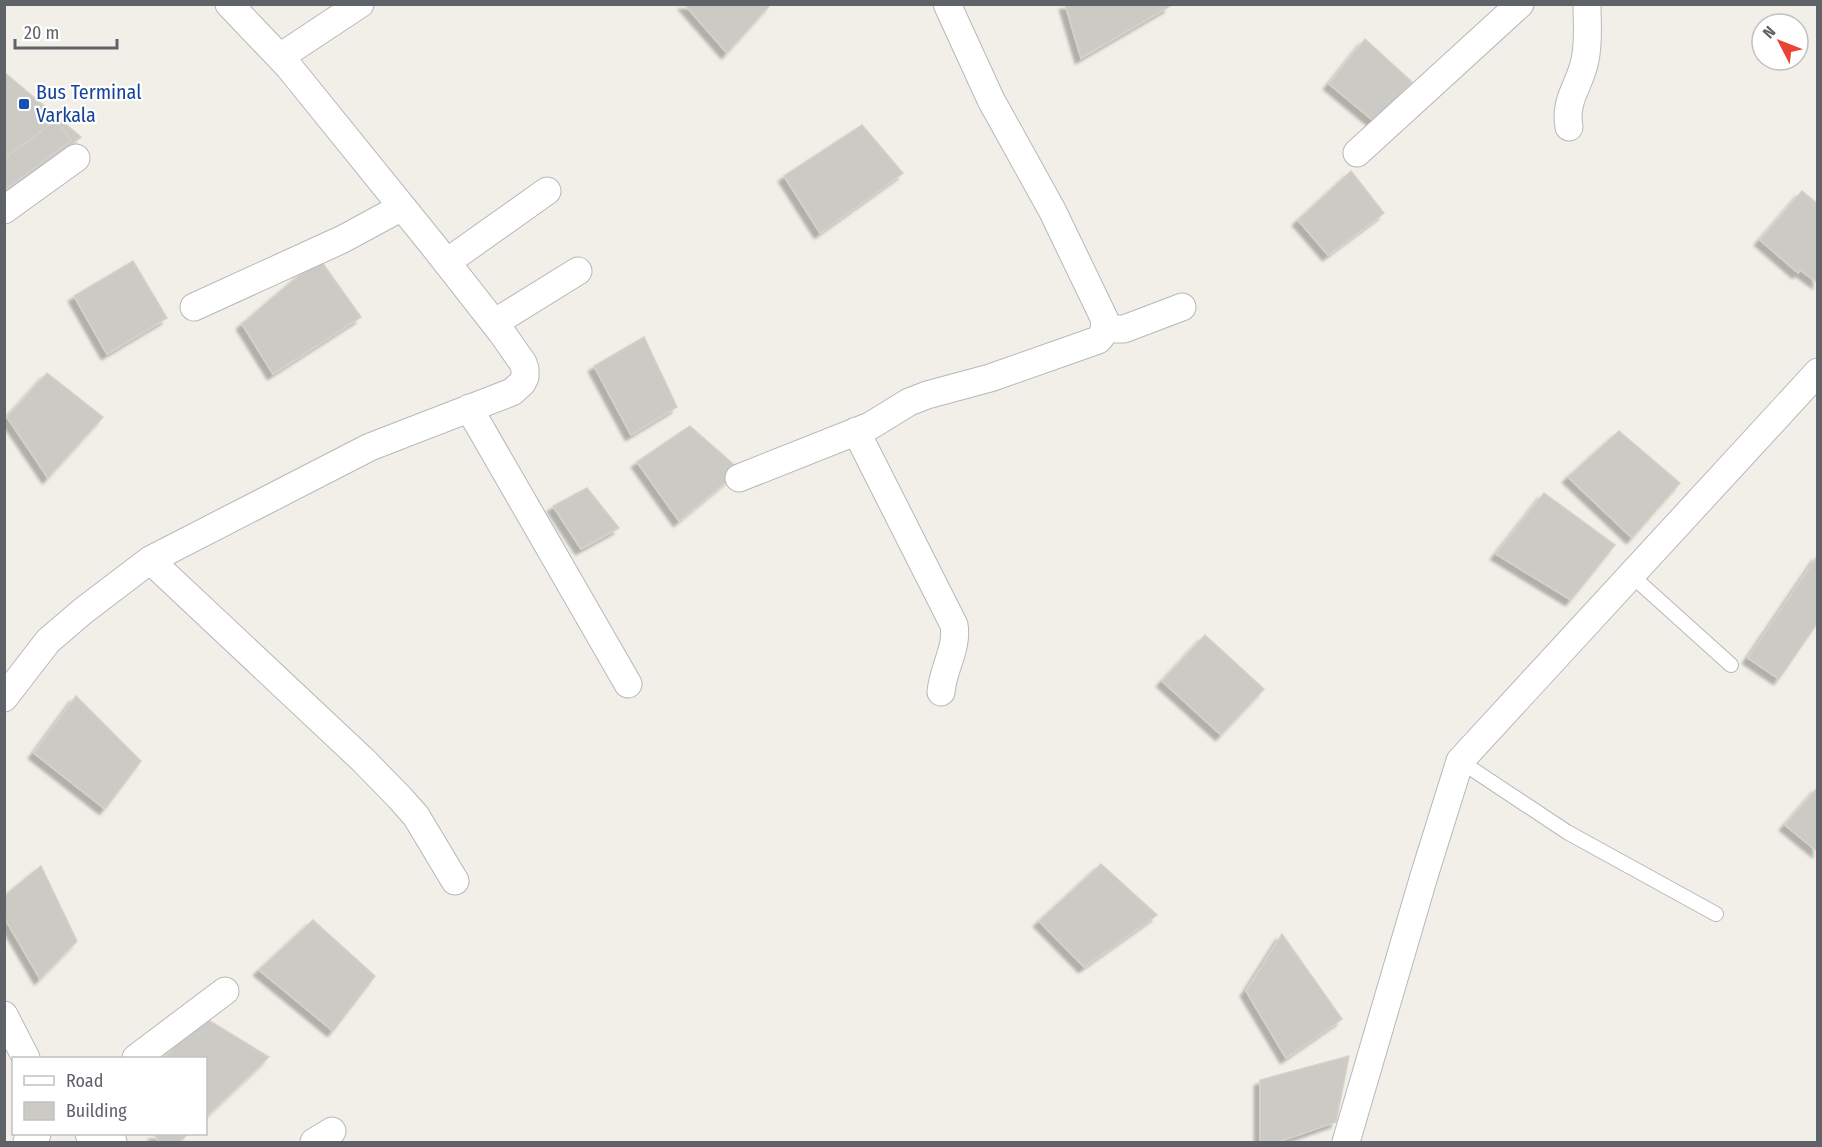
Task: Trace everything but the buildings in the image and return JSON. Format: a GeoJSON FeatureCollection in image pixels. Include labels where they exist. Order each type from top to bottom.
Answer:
{"type":"FeatureCollection","features":[{"type":"Feature","properties":{"kind":"street"},"geometry":{"type":"LineString","coordinates":[[4,698],[48,641],[150,560],[370,447],[512,392],[525,377],[523,363],[447,262],[280,57],[230,4]]}},
{"type":"Feature","properties":{"kind":"street"},"geometry":{"type":"LineString","coordinates":[[280,57],[360,4]]}},
{"type":"Feature","properties":{"kind":"street"},"geometry":{"type":"LineString","coordinates":[[739,478],[856,431],[909,402],[927,395],[990,378],[1098,340],[1104,329],[1104,318],[1052,210],[991,100],[947,4]]}},
{"type":"Feature","properties":{"kind":"street"},"geometry":{"type":"LineString","coordinates":[[1358,153],[1520,4]]}},
{"type":"Feature","properties":{"kind":"street"},"geometry":{"type":"LineString","coordinates":[[1569,127],[1569,102],[1582,73],[1585,60],[1587,4]]}},
{"type":"Feature","properties":{"kind":"street"},"geometry":{"type":"LineString","coordinates":[[4,210],[76,158]]}},
{"type":"Feature","properties":{"kind":"street"},"geometry":{"type":"LineString","coordinates":[[447,262],[547,190]]}},
{"type":"Feature","properties":{"kind":"street"},"geometry":{"type":"LineString","coordinates":[[194,307],[343,239],[402,207]]}},
{"type":"Feature","properties":{"kind":"street"},"geometry":{"type":"LineString","coordinates":[[494,323],[578,271]]}},
{"type":"Feature","properties":{"kind":"street"},"geometry":{"type":"LineString","coordinates":[[1104,329],[1124,330],[1182,307]]}},
{"type":"Feature","properties":{"kind":"street"},"geometry":{"type":"LineString","coordinates":[[1346,1143],[1460,761],[1818,372]]}},
{"type":"Feature","properties":{"kind":"street"},"geometry":{"type":"LineString","coordinates":[[469,408],[628,684]]}},
{"type":"Feature","properties":{"kind":"street"},"geometry":{"type":"LineString","coordinates":[[856,431],[954,625],[954,646],[944,669],[941,692]]}},
{"type":"Feature","properties":{"kind":"street"},"geometry":{"type":"LineString","coordinates":[[150,560],[363,760],[400,798],[416,816],[455,881]]}},
{"type":"Feature","properties":{"kind":"street"},"geometry":{"type":"LineString","coordinates":[[139,1057],[225,991]]}},
{"type":"Feature","properties":{"kind":"street"},"geometry":{"type":"LineString","coordinates":[[4,1015],[25,1057]]}},
{"type":"Feature","properties":{"kind":"street"},"geometry":{"type":"LineString","coordinates":[[92,1135],[113,1143]]}},
{"type":"Feature","properties":{"kind":"lane"},"geometry":{"type":"LineString","coordinates":[[1631,575],[1731,665]]}},
{"type":"Feature","properties":{"kind":"lane"},"geometry":{"type":"LineString","coordinates":[[1460,761],[1567,832],[1716,914]]}},
{"type":"Feature","properties":{"kind":"place","name":"Bus Terminal Varkala"},"geometry":{"type":"Point","coordinates":[24,104]}}]}
